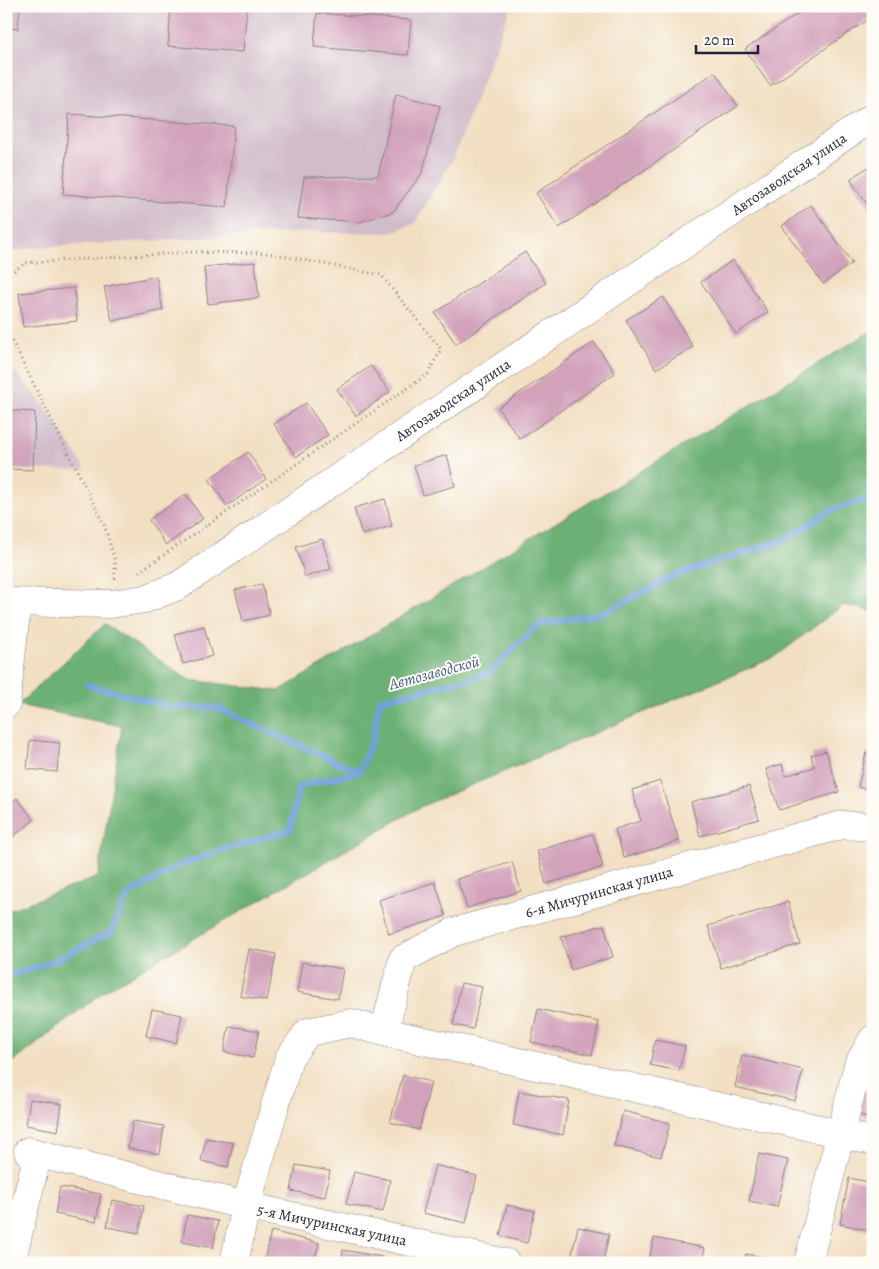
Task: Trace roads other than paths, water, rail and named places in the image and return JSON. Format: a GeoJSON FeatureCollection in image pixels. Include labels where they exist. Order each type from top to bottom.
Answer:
{"type":"FeatureCollection","features":[{"type":"Feature","properties":{"kind":"street","name":"Автозаводская улица"},"geometry":{"type":"LineString","coordinates":[[12,603],[111,604],[146,599],[178,586],[873,117]]}},
{"type":"Feature","properties":{"kind":"street"},"geometry":{"type":"LineString","coordinates":[[6,704],[12,603]]}},
{"type":"Feature","properties":{"kind":"street","name":"6-я Мичуринская улица"},"geometry":{"type":"LineString","coordinates":[[384,1032],[403,959],[454,932],[842,825],[873,827]]}},
{"type":"Feature","properties":{"kind":"street"},"geometry":{"type":"LineString","coordinates":[[234,1263],[246,1206],[289,1058],[308,1032],[351,1023],[384,1032],[873,1141]]}},
{"type":"Feature","properties":{"kind":"street"},"geometry":{"type":"LineString","coordinates":[[808,1263],[858,1065],[873,1039]]}},
{"type":"Feature","properties":{"kind":"street","name":"5-я Мичуринская улица"},"geometry":{"type":"LineString","coordinates":[[11,1263],[33,1152],[246,1206],[506,1263]]}},
{"type":"Feature","properties":{"kind":"waterway","name":"Автозаводской"},"geometry":{"type":"LineString","coordinates":[[6,977],[54,961],[111,932],[128,895],[180,865],[290,830],[299,786],[359,772],[373,738],[380,700],[488,674],[539,624],[603,613],[676,575],[784,540],[831,510],[873,497]]}},
{"type":"Feature","properties":{"kind":"waterway"},"geometry":{"type":"LineString","coordinates":[[87,685],[168,706],[217,708],[359,772]]}}]}
